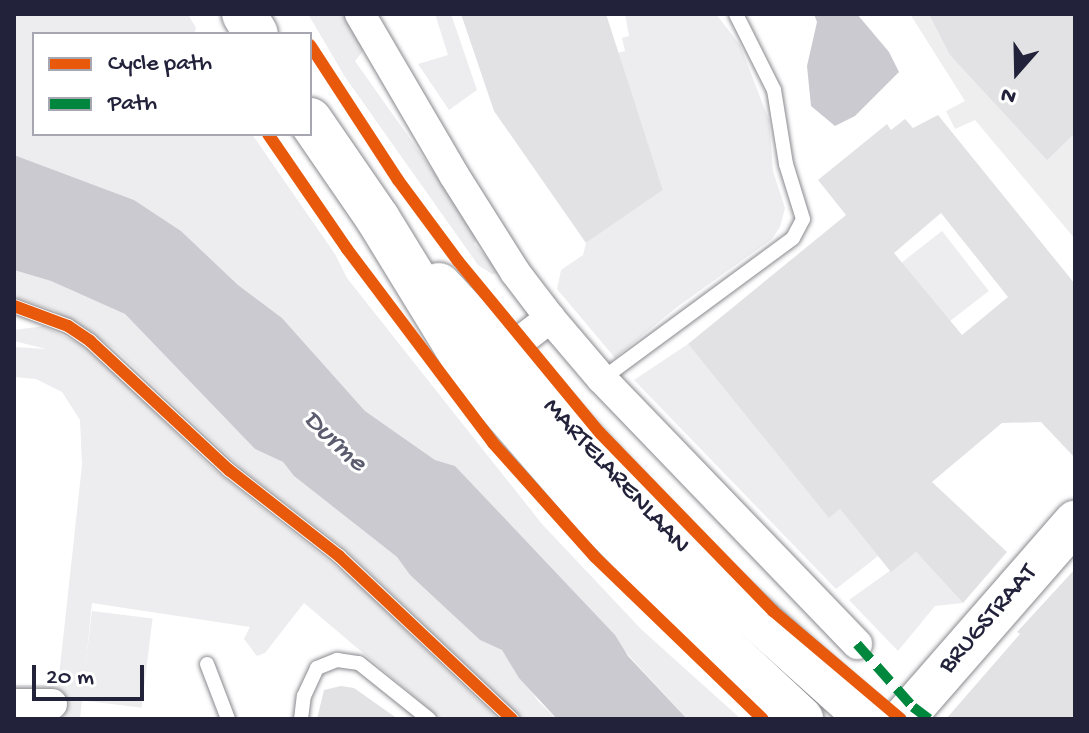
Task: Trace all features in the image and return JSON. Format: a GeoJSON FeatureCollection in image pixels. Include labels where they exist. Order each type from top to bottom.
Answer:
{"type":"FeatureCollection","features":[{"type":"Feature","properties":{"kind":"main road"},"geometry":{"type":"LineString","coordinates":[[244,14],[255,32]]}},
{"type":"Feature","properties":{"kind":"main road","name":"MARTELARENLAAN"},"geometry":{"type":"LineString","coordinates":[[312,123],[378,219],[444,332],[475,377],[596,517],[696,621],[801,719]]}},
{"type":"Feature","properties":{"kind":"main road","name":"MARTELARENLAAN"},"geometry":{"type":"LineString","coordinates":[[378,219],[700,567],[869,719]]}},
{"type":"Feature","properties":{"kind":"street"},"geometry":{"type":"LineString","coordinates":[[360,14],[499,246],[550,318],[602,379],[857,644]]}},
{"type":"Feature","properties":{"kind":"street"},"geometry":{"type":"LineString","coordinates":[[502,355],[550,318]]}},
{"type":"Feature","properties":{"kind":"street","name":"BRUGSTRAAT"},"geometry":{"type":"LineString","coordinates":[[903,719],[1075,522]]}},
{"type":"Feature","properties":{"kind":"street"},"geometry":{"type":"LineString","coordinates":[[14,704],[52,704]]}},
{"type":"Feature","properties":{"kind":"lane"},"geometry":{"type":"LineString","coordinates":[[602,379],[793,238],[803,219],[786,164],[774,90],[736,14]]}},
{"type":"Feature","properties":{"kind":"lane"},"geometry":{"type":"LineString","coordinates":[[14,306],[68,326],[90,341],[229,470],[339,556],[512,719]]}},
{"type":"Feature","properties":{"kind":"lane"},"geometry":{"type":"LineString","coordinates":[[301,719],[304,696],[317,668],[337,660],[359,663],[429,719]]}},
{"type":"Feature","properties":{"kind":"lane"},"geometry":{"type":"LineString","coordinates":[[207,664],[228,719]]}},
{"type":"Feature","properties":{"kind":"shaded area"},"geometry":{"type":"Polygon","coordinates":[[[14,14],[188,14],[196,28],[195,32],[32,32],[32,136],[253,136],[335,254],[347,278],[542,524],[642,630],[741,719],[687,719],[455,466],[435,460],[365,411],[282,318],[238,285],[181,231],[134,200],[14,155],[14,14]]]}},
{"type":"Feature","properties":{"kind":"shaded area"},"geometry":{"type":"Polygon","coordinates":[[[308,14],[351,14],[367,46],[355,61],[478,235],[474,244],[502,273],[492,274],[478,265],[345,77],[308,14]]]}},
{"type":"Feature","properties":{"kind":"shaded area"},"geometry":{"type":"Polygon","coordinates":[[[435,14],[451,14],[477,90],[449,110],[418,64],[448,55],[435,14]]]}},
{"type":"Feature","properties":{"kind":"shaded area"},"geometry":{"type":"Polygon","coordinates":[[[625,14],[716,14],[740,45],[769,120],[773,171],[785,208],[780,227],[772,239],[677,307],[615,358],[557,289],[561,270],[583,255],[586,243],[663,190],[618,53],[625,51],[622,38],[629,36],[625,14]]]}},
{"type":"Feature","properties":{"kind":"shaded area"},"geometry":{"type":"Polygon","coordinates":[[[910,14],[1075,14],[1075,239],[975,120],[955,129],[946,111],[965,101],[910,14]]]}},
{"type":"Feature","properties":{"kind":"shaded area"},"geometry":{"type":"Polygon","coordinates":[[[942,231],[989,291],[949,322],[902,262],[942,231]]]}},
{"type":"Feature","properties":{"kind":"shaded area"},"geometry":{"type":"Polygon","coordinates":[[[14,270],[51,281],[125,314],[255,449],[283,462],[294,476],[397,557],[410,575],[480,640],[502,650],[539,702],[557,719],[523,719],[345,549],[242,469],[114,348],[53,310],[14,297],[14,270]]]}},
{"type":"Feature","properties":{"kind":"shaded area"},"geometry":{"type":"Polygon","coordinates":[[[44,326],[82,345],[109,368],[212,468],[353,580],[498,719],[441,719],[304,603],[265,653],[257,656],[244,639],[250,627],[92,603],[80,719],[58,719],[60,691],[14,690],[14,685],[58,685],[82,465],[80,420],[62,392],[36,379],[14,377],[14,347],[46,349],[14,341],[14,330],[44,326]]]}},
{"type":"Feature","properties":{"kind":"shaded area"},"geometry":{"type":"Polygon","coordinates":[[[688,344],[829,517],[840,509],[878,556],[836,589],[634,380],[688,344]]]}},
{"type":"Feature","properties":{"kind":"shaded area"},"geometry":{"type":"Polygon","coordinates":[[[916,552],[963,603],[935,606],[898,651],[849,600],[916,552]]]}},
{"type":"Feature","properties":{"kind":"shaded area"},"geometry":{"type":"Polygon","coordinates":[[[92,611],[153,618],[142,708],[81,700],[92,611]]]}},
{"type":"Feature","properties":{"kind":"water"},"geometry":{"type":"Polygon","coordinates":[[[814,14],[857,14],[889,52],[899,72],[855,116],[835,126],[811,106],[807,66],[817,22],[814,14]]]}},
{"type":"Feature","properties":{"kind":"water","name":"Durme"},"geometry":{"type":"Polygon","coordinates":[[[14,155],[134,200],[181,231],[238,285],[282,318],[365,411],[435,460],[455,466],[615,635],[628,656],[687,719],[557,719],[519,678],[502,650],[480,640],[410,575],[397,557],[294,476],[283,462],[255,449],[125,314],[51,281],[14,270],[14,155]]]}},
{"type":"Feature","properties":{"kind":"building"},"geometry":{"type":"Polygon","coordinates":[[[461,14],[606,14],[663,190],[586,243],[494,111],[461,14]]]}},
{"type":"Feature","properties":{"kind":"building"},"geometry":{"type":"Polygon","coordinates":[[[929,14],[1075,14],[1075,133],[1047,160],[950,55],[929,14]]]}},
{"type":"Feature","properties":{"kind":"building"},"geometry":{"type":"Polygon","coordinates":[[[938,115],[1075,284],[1075,458],[1041,422],[1002,423],[932,482],[1007,552],[963,603],[916,552],[891,572],[840,509],[829,518],[688,344],[846,215],[818,180],[887,124],[891,130],[905,119],[913,128],[938,115]],[[941,213],[894,253],[962,335],[1008,297],[941,213]]]}},
{"type":"Feature","properties":{"kind":"building"},"geometry":{"type":"Polygon","coordinates":[[[1075,569],[1075,719],[946,719],[1020,634],[1017,632],[1075,569]]]}},
{"type":"Feature","properties":{"kind":"building"},"geometry":{"type":"Polygon","coordinates":[[[341,686],[354,688],[398,719],[317,719],[324,690],[341,686]]]}},
{"type":"Feature","properties":{"kind":"marked path"},"geometry":{"type":"LineString","coordinates":[[857,644],[913,707],[929,719]]}},
{"type":"Feature","properties":{"kind":"cycle path"},"geometry":{"type":"LineString","coordinates":[[312,48],[398,180],[458,261],[599,432],[773,611],[901,719]]}},
{"type":"Feature","properties":{"kind":"cycle path"},"geometry":{"type":"LineString","coordinates":[[269,136],[347,249],[493,443],[595,557],[763,719]]}},
{"type":"Feature","properties":{"kind":"cycle path"},"geometry":{"type":"LineString","coordinates":[[14,306],[68,326],[90,341],[229,470],[339,556],[512,719]]}}]}
